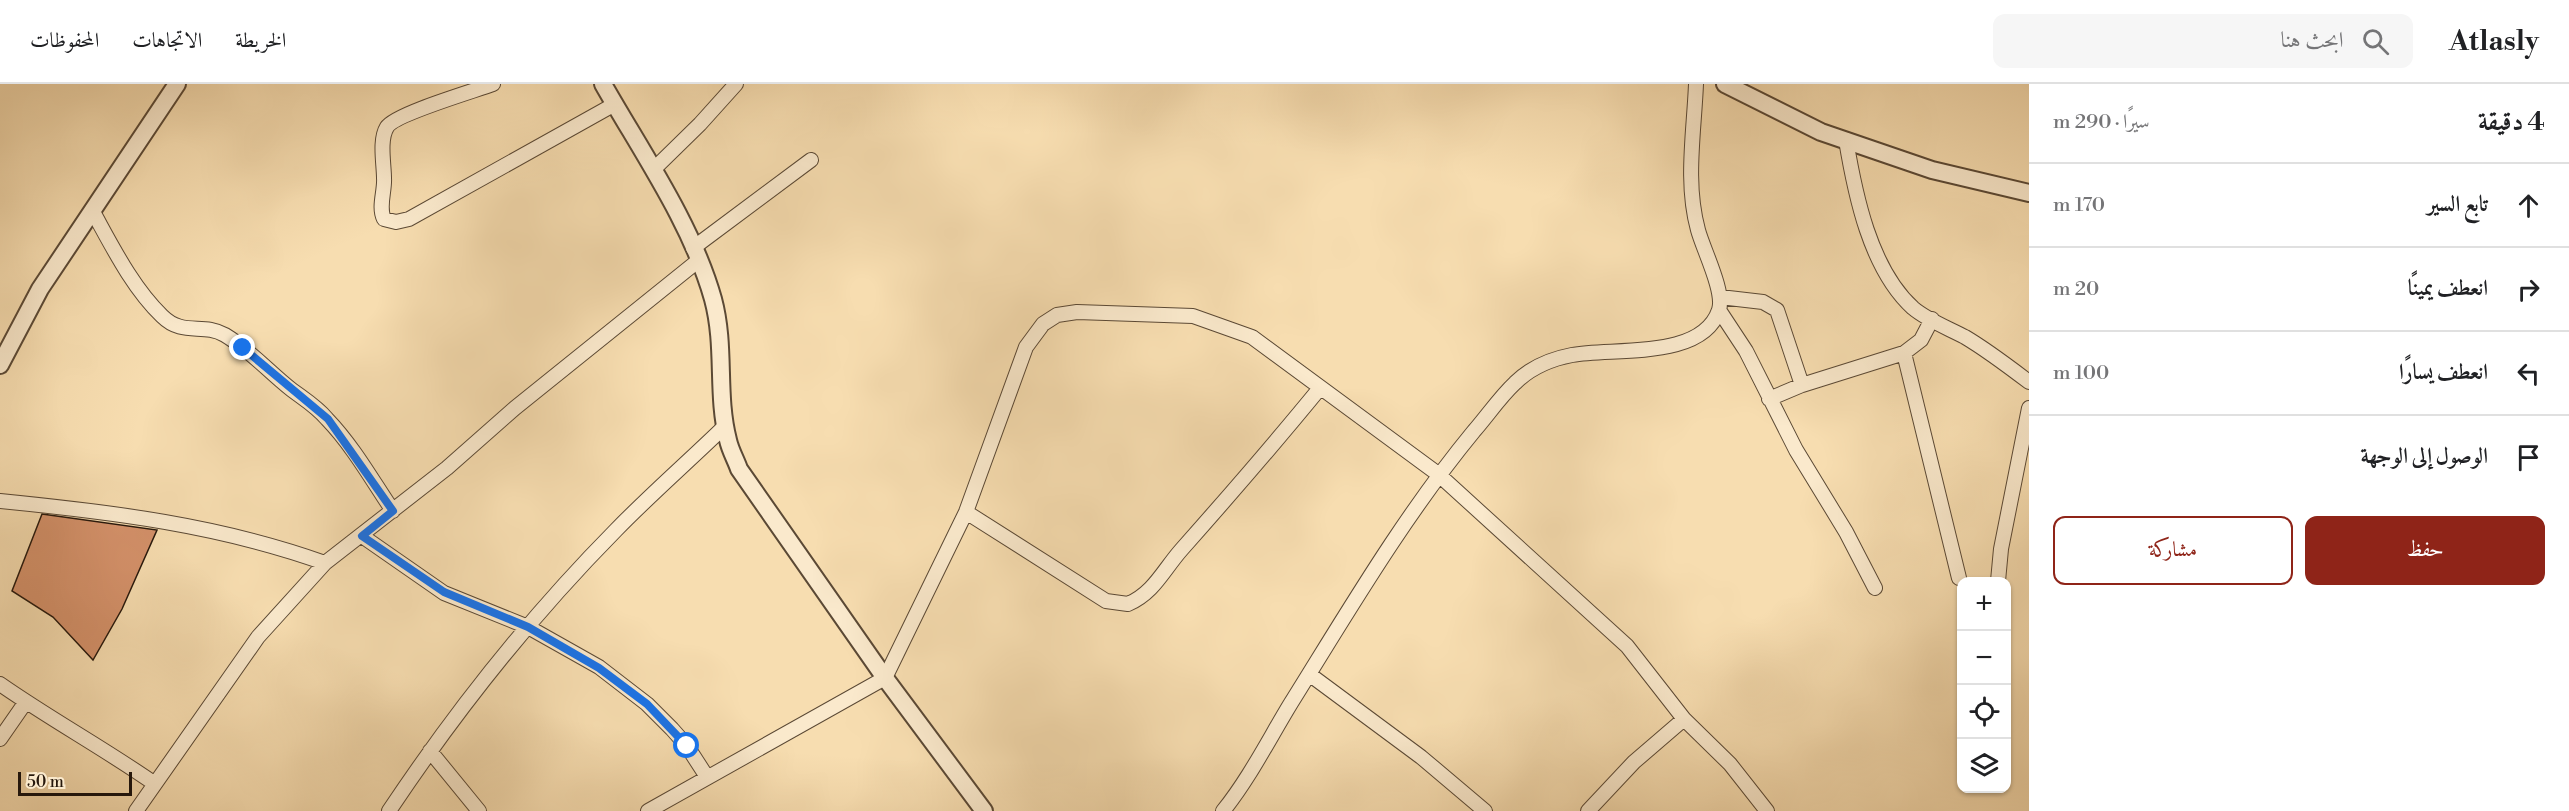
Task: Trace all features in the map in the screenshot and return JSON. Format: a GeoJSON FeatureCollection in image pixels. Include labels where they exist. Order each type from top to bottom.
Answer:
{"type":"FeatureCollection","features":[{"type":"Feature","properties":{"kind":"street"},"geometry":{"type":"LineString","coordinates":[[0,365],[40,289],[177,84]]}},
{"type":"Feature","properties":{"kind":"street"},"geometry":{"type":"LineString","coordinates":[[493,84],[404,116],[387,128],[384,137],[384,190],[381,210],[384,219],[396,222],[409,219],[615,104]]}},
{"type":"Feature","properties":{"kind":"street"},"geometry":{"type":"LineString","coordinates":[[603,84],[654,169],[696,254],[713,300],[719,326],[725,426],[728,441],[740,469],[885,678],[984,811]]}},
{"type":"Feature","properties":{"kind":"street"},"geometry":{"type":"LineString","coordinates":[[654,169],[693,132],[736,84]]}},
{"type":"Feature","properties":{"kind":"street"},"geometry":{"type":"LineString","coordinates":[[1696,84],[1690,169],[1692,204],[1697,230],[1720,303],[1796,450],[1846,532],[1875,588]]}},
{"type":"Feature","properties":{"kind":"street"},"geometry":{"type":"LineString","coordinates":[[1725,84],[1780,113],[1846,140],[1932,170],[2029,193]]}},
{"type":"Feature","properties":{"kind":"street"},"geometry":{"type":"LineString","coordinates":[[1846,140],[1854,186],[1868,233],[1890,281],[1915,309],[1989,352],[2029,381]]}},
{"type":"Feature","properties":{"kind":"street"},"geometry":{"type":"LineString","coordinates":[[136,811],[258,637],[325,563],[393,511],[696,254],[811,160]]}},
{"type":"Feature","properties":{"kind":"street"},"geometry":{"type":"LineString","coordinates":[[92,210],[130,275],[162,317],[174,326],[187,330],[212,330],[222,333],[317,408],[341,435],[393,511]]}},
{"type":"Feature","properties":{"kind":"street"},"geometry":{"type":"LineString","coordinates":[[1720,303],[1763,302],[1777,310],[1785,327],[1802,385]]}},
{"type":"Feature","properties":{"kind":"street"},"geometry":{"type":"LineString","coordinates":[[1222,811],[1401,526],[1438,474],[1516,382],[1532,370],[1552,360],[1574,354],[1647,351],[1666,347],[1703,329],[1720,303]]}},
{"type":"Feature","properties":{"kind":"street"},"geometry":{"type":"LineString","coordinates":[[648,811],[885,678],[966,512],[1026,347],[1043,324],[1057,315],[1117,311],[1193,316],[1252,337],[1438,474],[1627,646],[1684,719],[1730,764],[1767,811]]}},
{"type":"Feature","properties":{"kind":"street"},"geometry":{"type":"LineString","coordinates":[[1769,399],[1802,385],[1904,353],[1921,340],[1932,319]]}},
{"type":"Feature","properties":{"kind":"street"},"geometry":{"type":"LineString","coordinates":[[1904,353],[1959,577]]}},
{"type":"Feature","properties":{"kind":"street"},"geometry":{"type":"LineString","coordinates":[[966,512],[1106,601],[1128,604],[1151,590],[1178,554],[1265,456],[1320,388]]}},
{"type":"Feature","properties":{"kind":"street"},"geometry":{"type":"LineString","coordinates":[[1998,577],[2001,549],[2029,408]]}},
{"type":"Feature","properties":{"kind":"street"},"geometry":{"type":"LineString","coordinates":[[389,811],[430,751],[528,627],[616,530],[725,426]]}},
{"type":"Feature","properties":{"kind":"street"},"geometry":{"type":"LineString","coordinates":[[0,501],[108,512],[195,526],[257,540],[325,563]]}},
{"type":"Feature","properties":{"kind":"street"},"geometry":{"type":"LineString","coordinates":[[362,536],[444,592],[528,627],[599,668],[647,704],[687,746],[707,777]]}},
{"type":"Feature","properties":{"kind":"street"},"geometry":{"type":"LineString","coordinates":[[1309,674],[1421,757],[1485,811]]}},
{"type":"Feature","properties":{"kind":"street"},"geometry":{"type":"LineString","coordinates":[[0,684],[25,703],[100,746],[155,784]]}},
{"type":"Feature","properties":{"kind":"street"},"geometry":{"type":"LineString","coordinates":[[0,740],[25,703]]}},
{"type":"Feature","properties":{"kind":"street"},"geometry":{"type":"LineString","coordinates":[[1588,811],[1634,762],[1684,719]]}},
{"type":"Feature","properties":{"kind":"street"},"geometry":{"type":"LineString","coordinates":[[430,751],[479,811]]}},
{"type":"Feature","properties":{"kind":"building"},"geometry":{"type":"Polygon","coordinates":[[[42,514],[157,530],[122,609],[93,660],[53,617],[12,591],[42,514]]]}},
{"type":"Feature","properties":{"kind":"route"},"geometry":{"type":"LineString","coordinates":[[243,348],[328,419],[393,511],[362,536],[412,573],[444,592],[528,627],[599,668],[647,704],[687,746]]}}]}
